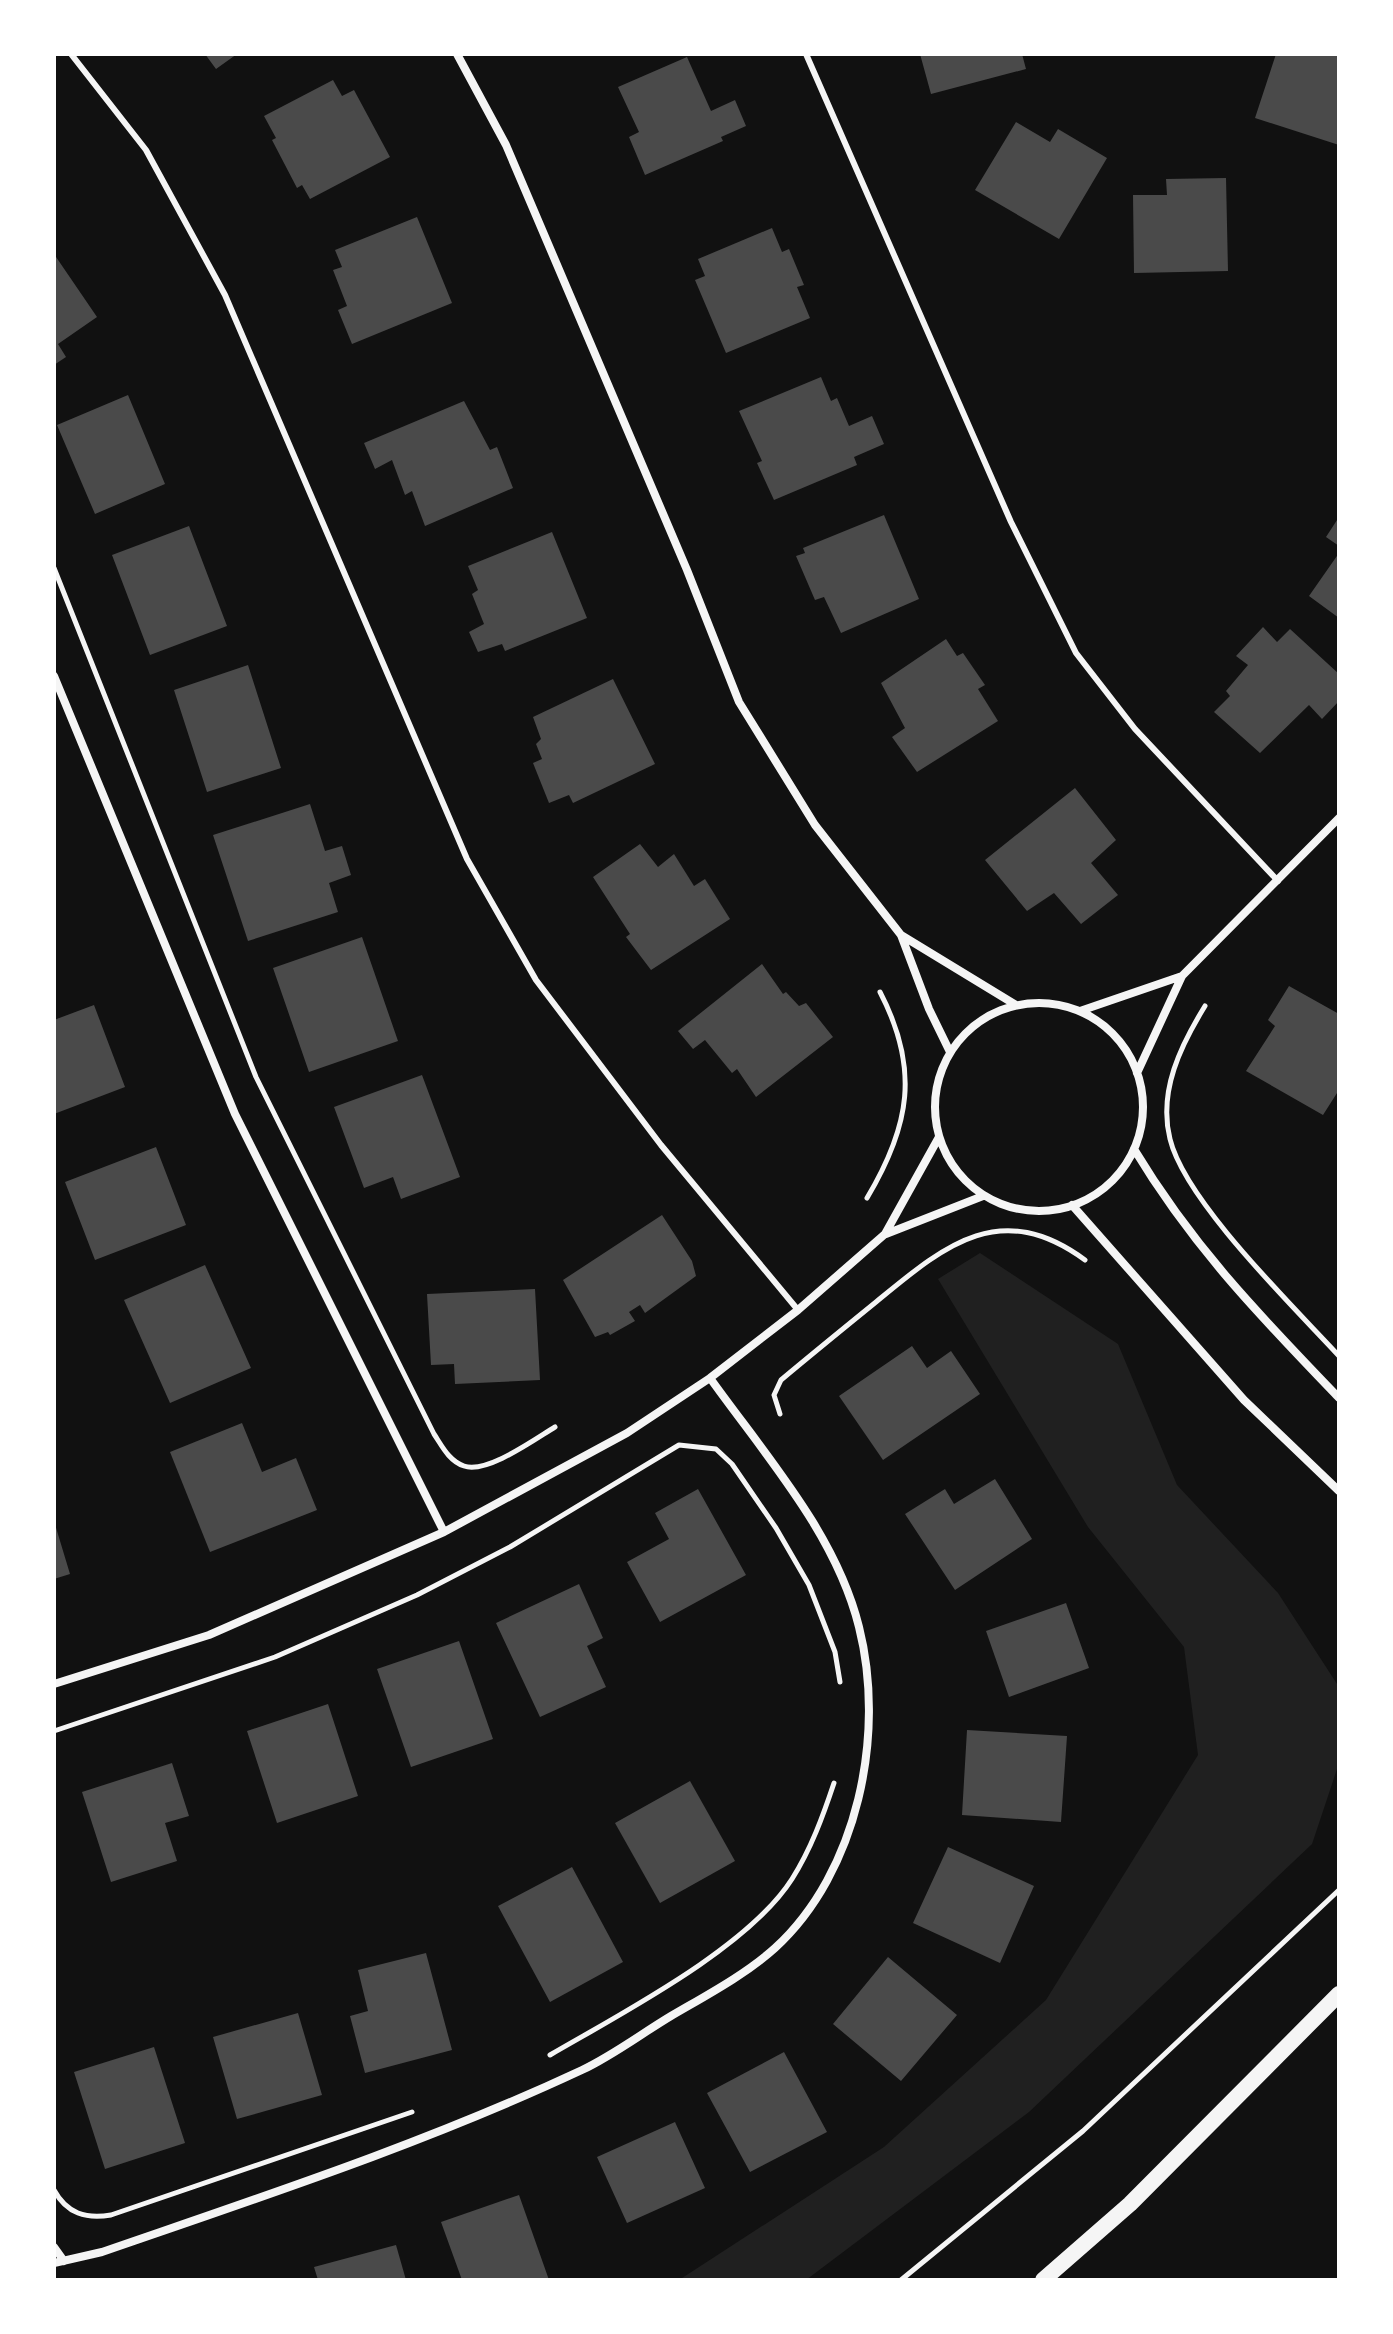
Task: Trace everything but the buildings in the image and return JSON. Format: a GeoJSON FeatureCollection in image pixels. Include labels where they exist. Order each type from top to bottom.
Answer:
{"type":"FeatureCollection","features":[{"type":"Feature","properties":{"kind":"main road"},"geometry":{"type":"LineString","coordinates":[[1043,2280],[1130,2204],[1339,1994]]}},
{"type":"Feature","properties":{"kind":"street"},"geometry":{"type":"LineString","coordinates":[[457,54],[506,145],[687,570],[739,702],[815,825],[901,935],[929,1009],[950,1052]]}},
{"type":"Feature","properties":{"kind":"street"},"geometry":{"type":"LineString","coordinates":[[54,676],[235,1114],[444,1532]]}},
{"type":"Feature","properties":{"kind":"street"},"geometry":{"type":"LineString","coordinates":[[1137,1073],[1182,976],[1339,818]]}},
{"type":"Feature","properties":{"kind":"street"},"geometry":{"type":"LineString","coordinates":[[901,935],[1016,1005]]}},
{"type":"Feature","properties":{"kind":"street"},"geometry":{"type":"LineString","coordinates":[[1080,1011],[1182,976]]}},
{"type":"Feature","properties":{"kind":"street"},"geometry":{"type":"LineString","coordinates":[[1048,1003],[1080,1011],[1105,1026],[1125,1047],[1137,1073],[1142,1111],[1134,1149],[1109,1183],[1072,1205],[1042,1211],[1012,1207],[983,1196],[949,1161],[939,1137],[934,1108],[938,1079],[950,1052],[967,1031],[990,1015],[1016,1005],[1048,1003]]}},
{"type":"Feature","properties":{"kind":"street"},"geometry":{"type":"LineString","coordinates":[[54,1684],[209,1635],[444,1532],[627,1433],[710,1378],[798,1310],[885,1234],[939,1137]]}},
{"type":"Feature","properties":{"kind":"street"},"geometry":{"type":"LineString","coordinates":[[1134,1149],[1170,1208],[1231,1286],[1339,1398]]}},
{"type":"Feature","properties":{"kind":"street"},"geometry":{"type":"LineString","coordinates":[[885,1234],[983,1196]]}},
{"type":"Feature","properties":{"kind":"street"},"geometry":{"type":"LineString","coordinates":[[1072,1205],[1244,1400],[1339,1491]]}},
{"type":"Feature","properties":{"kind":"street"},"geometry":{"type":"LineString","coordinates":[[54,2247],[59,2262],[102,2252],[427,2138],[585,2069],[775,1949],[813,1903],[841,1852],[861,1790],[868,1734],[868,1687],[859,1627],[842,1578],[811,1520],[710,1378]]}},
{"type":"Feature","properties":{"kind":"lane"},"geometry":{"type":"LineString","coordinates":[[71,54],[146,150],[225,295],[467,859],[536,980],[661,1145],[798,1310]]}},
{"type":"Feature","properties":{"kind":"lane"},"geometry":{"type":"LineString","coordinates":[[806,54],[1011,522],[1076,653],[1135,729],[1278,881]]}},
{"type":"Feature","properties":{"kind":"path"},"geometry":{"type":"LineString","coordinates":[[54,568],[256,1077],[434,1434],[448,1456],[463,1466],[481,1467],[555,1427]]}},
{"type":"Feature","properties":{"kind":"path"},"geometry":{"type":"LineString","coordinates":[[867,1198],[892,1155],[903,1116],[906,1077],[901,1047],[880,992]]}},
{"type":"Feature","properties":{"kind":"path"},"geometry":{"type":"LineString","coordinates":[[1205,1006],[1181,1044],[1169,1085],[1169,1137],[1184,1175],[1211,1211],[1339,1356]]}},
{"type":"Feature","properties":{"kind":"path"},"geometry":{"type":"LineString","coordinates":[[780,1414],[774,1395],[781,1380],[932,1256],[963,1238],[1004,1230],[1042,1238],[1074,1252],[1095,1267]]}},
{"type":"Feature","properties":{"kind":"path"},"geometry":{"type":"LineString","coordinates":[[54,1731],[275,1657],[417,1595],[510,1547],[679,1445],[716,1449],[732,1464],[776,1528],[809,1585],[835,1652],[842,1693]]}},
{"type":"Feature","properties":{"kind":"path"},"geometry":{"type":"LineString","coordinates":[[538,2061],[679,1976],[752,1926],[792,1880],[821,1823],[837,1771]]}},
{"type":"Feature","properties":{"kind":"path"},"geometry":{"type":"LineString","coordinates":[[901,2280],[1083,2131],[1339,1890]]}},
{"type":"Feature","properties":{"kind":"path"},"geometry":{"type":"LineString","coordinates":[[54,2190],[72,2212],[91,2218],[111,2215],[422,2109]]}},
{"type":"Feature","properties":{"kind":"shaded area"},"geometry":{"type":"Polygon","coordinates":[[[980,1253],[1118,1344],[1177,1485],[1278,1593],[1339,1687],[1339,1763],[1312,1844],[1029,2112],[806,2280],[679,2280],[884,2147],[1046,2000],[1198,1755],[1184,1647],[1088,1527],[938,1279],[980,1253]]]}}]}
